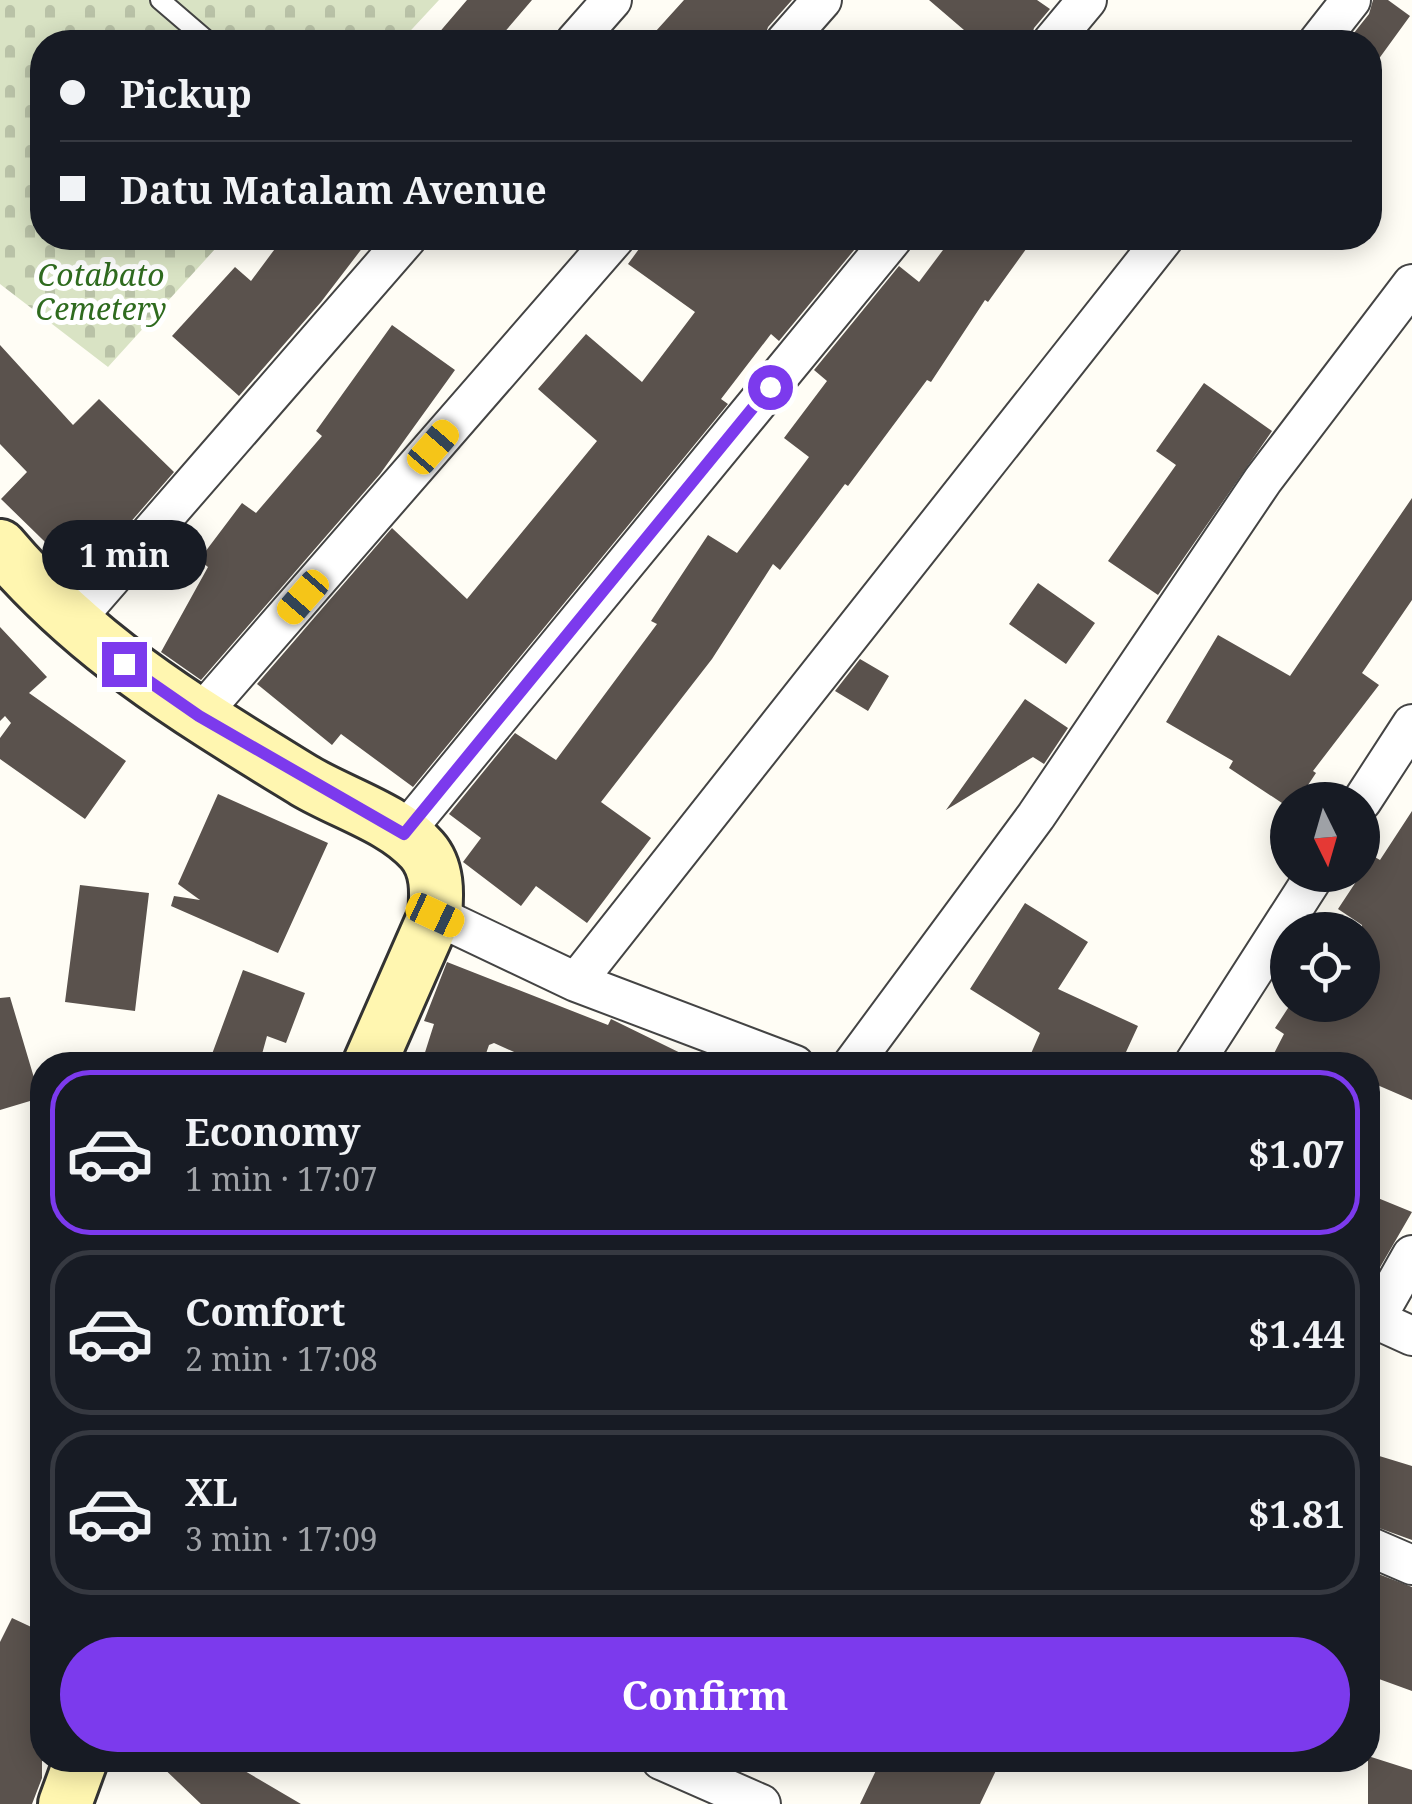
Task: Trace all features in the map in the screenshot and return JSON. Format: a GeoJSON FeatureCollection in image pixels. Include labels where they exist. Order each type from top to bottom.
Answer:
{"type":"FeatureCollection","features":[{"type":"Feature","properties":{"kind":"main road"},"geometry":{"type":"LineString","coordinates":[[0,546],[73,622],[149,685],[404,834],[424,851],[433,868],[438,892],[435,915],[375,1052]]}},
{"type":"Feature","properties":{"kind":"street"},"geometry":{"type":"LineString","coordinates":[[586,30],[612,0]]}},
{"type":"Feature","properties":{"kind":"street"},"geometry":{"type":"LineString","coordinates":[[795,30],[822,0]]}},
{"type":"Feature","properties":{"kind":"street"},"geometry":{"type":"LineString","coordinates":[[1062,30],[1087,0]]}},
{"type":"Feature","properties":{"kind":"street"},"geometry":{"type":"LineString","coordinates":[[1327,30],[1351,0]]}},
{"type":"Feature","properties":{"kind":"street"},"geometry":{"type":"LineString","coordinates":[[73,622],[397,250]]}},
{"type":"Feature","properties":{"kind":"street"},"geometry":{"type":"LineString","coordinates":[[199,716],[605,250]]}},
{"type":"Feature","properties":{"kind":"street"},"geometry":{"type":"LineString","coordinates":[[404,834],[883,250]]}},
{"type":"Feature","properties":{"kind":"street"},"geometry":{"type":"LineString","coordinates":[[576,982],[1155,250]]}},
{"type":"Feature","properties":{"kind":"street"},"geometry":{"type":"LineString","coordinates":[[862,1052],[1036,816],[1264,480],[1412,284]]}},
{"type":"Feature","properties":{"kind":"street"},"geometry":{"type":"LineString","coordinates":[[1374,782],[1412,724]]}},
{"type":"Feature","properties":{"kind":"street"},"geometry":{"type":"LineString","coordinates":[[1201,1052],[1304,892]]}},
{"type":"Feature","properties":{"kind":"street"},"geometry":{"type":"LineString","coordinates":[[435,915],[576,982],[762,1052]]}},
{"type":"Feature","properties":{"kind":"street"},"geometry":{"type":"LineString","coordinates":[[1380,1304],[1412,1255]]}},
{"type":"Feature","properties":{"kind":"street"},"geometry":{"type":"LineString","coordinates":[[1380,1322],[1412,1336]]}},
{"type":"Feature","properties":{"kind":"street"},"geometry":{"type":"LineString","coordinates":[[1380,1551],[1412,1564]]}},
{"type":"Feature","properties":{"kind":"street"},"geometry":{"type":"LineString","coordinates":[[688,1772],[760,1804]]}},
{"type":"Feature","properties":{"kind":"lane"},"geometry":{"type":"LineString","coordinates":[[160,0],[195,30]]}},
{"type":"Feature","properties":{"kind":"green space","name":"Cotabato Cemetery"},"geometry":{"type":"Polygon","coordinates":[[[0,0],[439,0],[411,30],[30,30],[30,250],[214,250],[108,367],[0,284],[0,0]]]}},
{"type":"Feature","properties":{"kind":"building"},"geometry":{"type":"Polygon","coordinates":[[[467,0],[532,0],[506,30],[441,30],[467,0]]]}},
{"type":"Feature","properties":{"kind":"building"},"geometry":{"type":"Polygon","coordinates":[[[684,0],[792,0],[767,30],[657,30],[684,0]]]}},
{"type":"Feature","properties":{"kind":"building"},"geometry":{"type":"Polygon","coordinates":[[[929,0],[1037,0],[1050,9],[1033,30],[964,30],[929,0]]]}},
{"type":"Feature","properties":{"kind":"building"},"geometry":{"type":"Polygon","coordinates":[[[1373,0],[1388,0],[1410,16],[1382,54],[1382,30],[1356,30],[1369,14],[1373,0]]]}},
{"type":"Feature","properties":{"kind":"building"},"geometry":{"type":"Polygon","coordinates":[[[274,250],[361,250],[239,396],[172,336],[235,267],[251,281],[274,250]]]}},
{"type":"Feature","properties":{"kind":"building"},"geometry":{"type":"Polygon","coordinates":[[[638,250],[854,250],[779,341],[771,334],[721,399],[728,404],[413,787],[341,734],[332,745],[257,684],[392,528],[467,599],[597,441],[538,389],[586,334],[642,382],[695,312],[628,264],[638,250]]]}},
{"type":"Feature","properties":{"kind":"building"},"geometry":{"type":"Polygon","coordinates":[[[943,250],[1025,250],[988,302],[985,300],[931,382],[927,380],[848,486],[845,484],[780,570],[773,564],[712,659],[601,802],[651,838],[587,923],[536,886],[521,906],[463,862],[481,838],[449,814],[515,733],[556,760],[657,624],[651,621],[708,535],[737,553],[809,457],[784,438],[827,381],[814,370],[899,266],[919,282],[943,250]]]}},
{"type":"Feature","properties":{"kind":"building"},"geometry":{"type":"Polygon","coordinates":[[[392,325],[455,370],[380,474],[201,680],[161,652],[208,567],[199,560],[242,503],[256,513],[322,436],[316,431],[392,325]]]}},
{"type":"Feature","properties":{"kind":"building"},"geometry":{"type":"Polygon","coordinates":[[[0,345],[73,425],[99,399],[174,472],[82,578],[1,499],[27,472],[0,444],[0,345]]]}},
{"type":"Feature","properties":{"kind":"building"},"geometry":{"type":"Polygon","coordinates":[[[1204,383],[1272,431],[1158,595],[1108,561],[1176,465],[1156,451],[1204,383]]]}},
{"type":"Feature","properties":{"kind":"building"},"geometry":{"type":"Polygon","coordinates":[[[1412,498],[1412,600],[1362,673],[1379,685],[1313,771],[1316,773],[1310,782],[1270,782],[1270,795],[1229,768],[1233,761],[1166,722],[1218,635],[1290,676],[1412,498]]]}},
{"type":"Feature","properties":{"kind":"building"},"geometry":{"type":"Polygon","coordinates":[[[1038,583],[1095,623],[1066,664],[1009,624],[1038,583]]]}},
{"type":"Feature","properties":{"kind":"building"},"geometry":{"type":"Polygon","coordinates":[[[0,627],[47,677],[29,693],[126,761],[85,819],[0,759],[0,738],[11,723],[5,716],[0,721],[0,627]]]}},
{"type":"Feature","properties":{"kind":"building"},"geometry":{"type":"Polygon","coordinates":[[[860,659],[889,676],[868,711],[835,691],[860,659]]]}},
{"type":"Feature","properties":{"kind":"building"},"geometry":{"type":"Polygon","coordinates":[[[1025,699],[1068,728],[1044,764],[1033,757],[946,810],[1025,699]]]}},
{"type":"Feature","properties":{"kind":"building"},"geometry":{"type":"Polygon","coordinates":[[[218,794],[328,843],[278,953],[171,906],[174,896],[200,900],[178,884],[218,794]]]}},
{"type":"Feature","properties":{"kind":"building"},"geometry":{"type":"Polygon","coordinates":[[[1412,811],[1412,1100],[1380,1086],[1380,1052],[1275,1052],[1284,1034],[1275,1028],[1279,1022],[1380,1022],[1380,912],[1338,909],[1349,892],[1380,892],[1380,860],[1412,811]]]}},
{"type":"Feature","properties":{"kind":"building"},"geometry":{"type":"Polygon","coordinates":[[[80,885],[149,893],[135,1011],[65,1002],[80,885]]]}},
{"type":"Feature","properties":{"kind":"building"},"geometry":{"type":"Polygon","coordinates":[[[1025,903],[1088,942],[1058,989],[1138,1026],[1126,1052],[1032,1052],[1040,1033],[970,989],[1025,903]]]}},
{"type":"Feature","properties":{"kind":"building"},"geometry":{"type":"Polygon","coordinates":[[[447,962],[608,1025],[611,1019],[678,1052],[514,1052],[494,1043],[487,1052],[425,1052],[434,1024],[424,1021],[447,962]]]}},
{"type":"Feature","properties":{"kind":"building"},"geometry":{"type":"Polygon","coordinates":[[[243,970],[305,993],[286,1043],[267,1036],[263,1052],[213,1052],[243,970]]]}},
{"type":"Feature","properties":{"kind":"building"},"geometry":{"type":"Polygon","coordinates":[[[10,997],[30,1064],[30,1101],[0,1110],[0,998],[10,997]]]}},
{"type":"Feature","properties":{"kind":"building"},"geometry":{"type":"Polygon","coordinates":[[[1380,1199],[1412,1212],[1380,1267],[1380,1199]]]}},
{"type":"Feature","properties":{"kind":"building"},"geometry":{"type":"Polygon","coordinates":[[[1380,1456],[1412,1466],[1412,1540],[1380,1528],[1380,1456]]]}},
{"type":"Feature","properties":{"kind":"building"},"geometry":{"type":"Polygon","coordinates":[[[1380,1575],[1412,1587],[1412,1691],[1380,1679],[1380,1575]]]}},
{"type":"Feature","properties":{"kind":"building"},"geometry":{"type":"Polygon","coordinates":[[[12,1618],[30,1626],[30,1772],[42,1772],[32,1804],[0,1804],[0,1642],[12,1618]]]}},
{"type":"Feature","properties":{"kind":"building"},"geometry":{"type":"Polygon","coordinates":[[[1380,1760],[1412,1770],[1412,1804],[1368,1804],[1368,1772],[1380,1772],[1380,1760]]]}},
{"type":"Feature","properties":{"kind":"building"},"geometry":{"type":"Polygon","coordinates":[[[168,1772],[246,1772],[301,1804],[201,1804],[168,1772]]]}},
{"type":"Feature","properties":{"kind":"building"},"geometry":{"type":"Polygon","coordinates":[[[875,1772],[995,1772],[980,1804],[860,1804],[875,1772]]]}},
{"type":"Feature","properties":{"kind":"route"},"geometry":{"type":"LineString","coordinates":[[124,664],[149,685],[318,789],[404,834],[770,387]]}}]}
